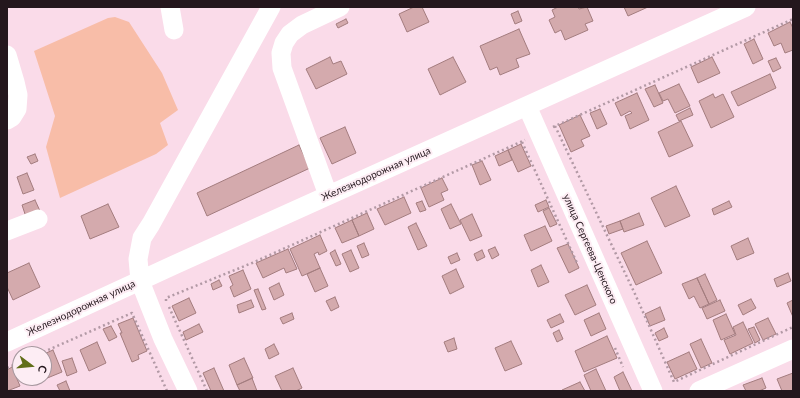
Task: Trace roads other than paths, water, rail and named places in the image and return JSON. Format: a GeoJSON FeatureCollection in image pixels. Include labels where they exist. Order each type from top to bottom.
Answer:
{"type":"FeatureCollection","features":[{"type":"Feature","properties":{"kind":"street"},"geometry":{"type":"LineString","coordinates":[[170,7],[174,30]]}},
{"type":"Feature","properties":{"kind":"street"},"geometry":{"type":"LineString","coordinates":[[188,391],[140,281],[138,259],[142,238],[271,7]]}},
{"type":"Feature","properties":{"kind":"street"},"geometry":{"type":"LineString","coordinates":[[328,196],[282,68],[281,53],[284,43],[290,34],[296,29],[340,7]]}},
{"type":"Feature","properties":{"kind":"street","name":"Железнодорожная улица"},"geometry":{"type":"LineString","coordinates":[[7,342],[746,7]]}},
{"type":"Feature","properties":{"kind":"street"},"geometry":{"type":"LineString","coordinates":[[7,55],[18,95],[17,109],[12,117],[7,120]]}},
{"type":"Feature","properties":{"kind":"street","name":"улица Сергеева-Ценского"},"geometry":{"type":"LineString","coordinates":[[527,106],[547,130],[653,391]]}},
{"type":"Feature","properties":{"kind":"street"},"geometry":{"type":"LineString","coordinates":[[7,231],[38,219]]}},
{"type":"Feature","properties":{"kind":"street"},"geometry":{"type":"LineString","coordinates":[[699,391],[793,349]]}}]}
